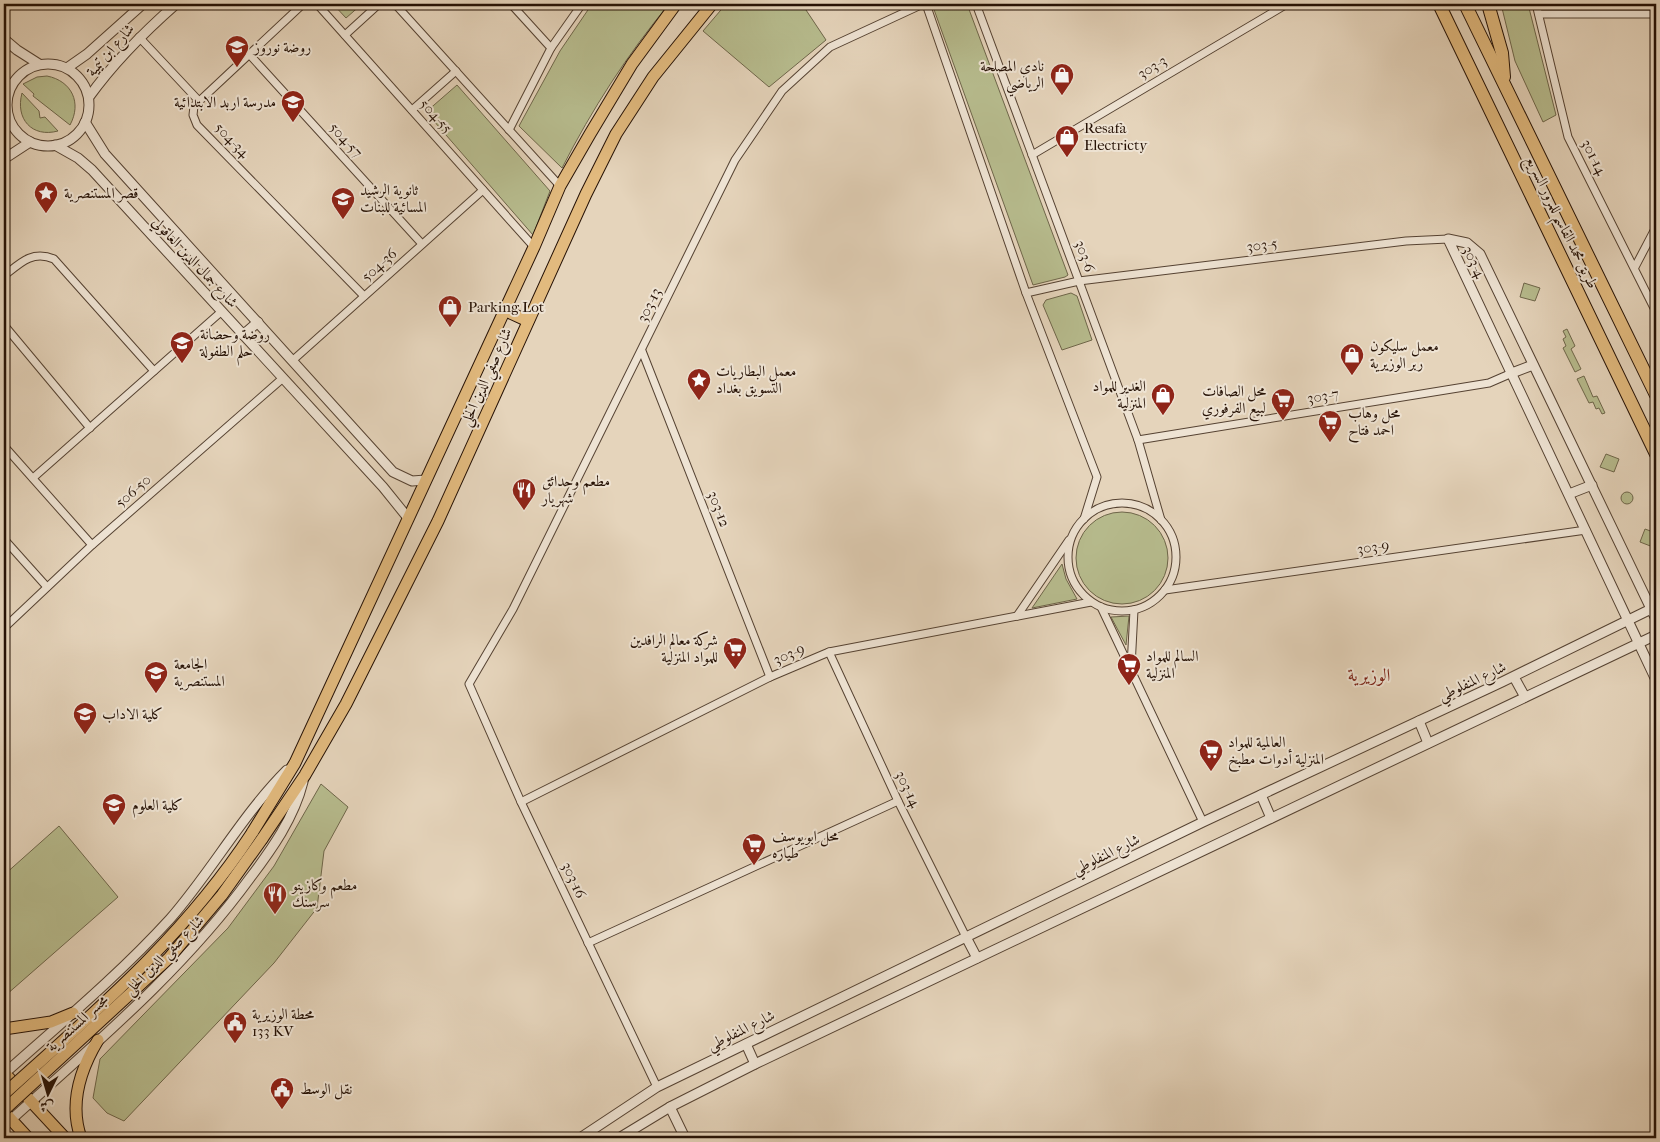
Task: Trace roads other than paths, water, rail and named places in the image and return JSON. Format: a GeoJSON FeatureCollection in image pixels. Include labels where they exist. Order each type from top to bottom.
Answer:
{"type":"FeatureCollection","features":[{"type":"Feature","properties":{"kind":"highway","name":"طريق محمد القاسم للمرور السريع"},"geometry":{"type":"LineString","coordinates":[[1439,4],[1656,454]]}},
{"type":"Feature","properties":{"kind":"highway","name":"طريق محمد القاسم للمرور السريع"},"geometry":{"type":"LineString","coordinates":[[1465,4],[1656,395]]}},
{"type":"Feature","properties":{"kind":"highway"},"geometry":{"type":"LineString","coordinates":[[1488,4],[1502,53],[1504,85]]}},
{"type":"Feature","properties":{"kind":"main road","name":"شارع صفي الدين الحلي"},"geometry":{"type":"LineString","coordinates":[[257,836],[294,763],[426,480],[534,247],[560,186],[632,64],[676,4]]}},
{"type":"Feature","properties":{"kind":"main road","name":"شارع صفي الدين الحلي"},"geometry":{"type":"LineString","coordinates":[[257,836],[305,775],[346,704],[438,521],[528,321],[616,134],[654,77],[712,4]]}},
{"type":"Feature","properties":{"kind":"main road"},"geometry":{"type":"LineString","coordinates":[[504,310],[528,321]]}},
{"type":"Feature","properties":{"kind":"main road","name":"مجسر المستنصرية"},"geometry":{"type":"LineString","coordinates":[[4,1094],[161,949],[203,902],[257,836]]}},
{"type":"Feature","properties":{"kind":"main road","name":"مجسر المستنصرية"},"geometry":{"type":"LineString","coordinates":[[6,1118],[164,963],[222,895],[257,836]]}},
{"type":"Feature","properties":{"kind":"main road"},"geometry":{"type":"LineString","coordinates":[[4,1029],[43,1024],[73,1013]]}},
{"type":"Feature","properties":{"kind":"main road"},"geometry":{"type":"LineString","coordinates":[[81,1138],[76,1120],[77,1094],[86,1060],[98,1040]]}},
{"type":"Feature","properties":{"kind":"main road"},"geometry":{"type":"LineString","coordinates":[[28,1099],[65,1138]]}},
{"type":"Feature","properties":{"kind":"main road"},"geometry":{"type":"LineString","coordinates":[[6,1118],[28,1138]]}},
{"type":"Feature","properties":{"kind":"street","name":"شارع ابن تيمية"},"geometry":{"type":"LineString","coordinates":[[67,68],[87,54],[143,4]]}},
{"type":"Feature","properties":{"kind":"street","name":"شارع ابن تيمية"},"geometry":{"type":"LineString","coordinates":[[89,97],[106,73],[139,37],[176,4]]}},
{"type":"Feature","properties":{"kind":"street"},"geometry":{"type":"LineString","coordinates":[[139,37],[199,101],[303,4]]}},
{"type":"Feature","properties":{"kind":"street","name":"504-55"},"geometry":{"type":"LineString","coordinates":[[317,4],[534,247]]}},
{"type":"Feature","properties":{"kind":"street"},"geometry":{"type":"LineString","coordinates":[[345,35],[379,4]]}},
{"type":"Feature","properties":{"kind":"street"},"geometry":{"type":"LineString","coordinates":[[395,4],[560,186]]}},
{"type":"Feature","properties":{"kind":"street"},"geometry":{"type":"LineString","coordinates":[[512,4],[551,48]]}},
{"type":"Feature","properties":{"kind":"street"},"geometry":{"type":"LineString","coordinates":[[509,130],[551,48],[582,4]]}},
{"type":"Feature","properties":{"kind":"street"},"geometry":{"type":"LineString","coordinates":[[924,4],[1026,293],[1097,477],[1084,519]]}},
{"type":"Feature","properties":{"kind":"street","name":"303-13"},"geometry":{"type":"LineString","coordinates":[[469,684],[513,609],[735,160],[782,91],[830,47],[924,4]]}},
{"type":"Feature","properties":{"kind":"street","name":"303-6"},"geometry":{"type":"LineString","coordinates":[[976,4],[1138,440],[1161,520]]}},
{"type":"Feature","properties":{"kind":"street","name":"303-3"},"geometry":{"type":"LineString","coordinates":[[1032,155],[1287,4]]}},
{"type":"Feature","properties":{"kind":"street","name":"301-14"},"geometry":{"type":"LineString","coordinates":[[1536,4],[1568,136],[1656,312]]}},
{"type":"Feature","properties":{"kind":"street"},"geometry":{"type":"LineString","coordinates":[[1539,14],[1656,14]]}},
{"type":"Feature","properties":{"kind":"street"},"geometry":{"type":"LineString","coordinates":[[4,39],[39,64]]}},
{"type":"Feature","properties":{"kind":"street","name":"504-57"},"geometry":{"type":"LineString","coordinates":[[249,54],[422,244]]}},
{"type":"Feature","properties":{"kind":"street"},"geometry":{"type":"LineString","coordinates":[[49,63],[67,68],[81,80],[89,97],[89,110],[86,122],[78,133],[68,141],[42,146],[30,142],[16,130],[6,117],[7,98],[11,86],[18,76],[28,68],[39,64],[49,63]]}},
{"type":"Feature","properties":{"kind":"street"},"geometry":{"type":"LineString","coordinates":[[412,110],[456,71]]}},
{"type":"Feature","properties":{"kind":"street"},"geometry":{"type":"LineString","coordinates":[[4,87],[7,98]]}},
{"type":"Feature","properties":{"kind":"street","name":"504-34"},"geometry":{"type":"LineString","coordinates":[[199,101],[194,106],[193,115],[197,125],[364,296]]}},
{"type":"Feature","properties":{"kind":"street","name":"شارع جمال الدين العاقولي"},"geometry":{"type":"LineString","coordinates":[[86,122],[105,154],[371,448],[398,476],[412,481],[426,480]]}},
{"type":"Feature","properties":{"kind":"street"},"geometry":{"type":"LineString","coordinates":[[4,159],[30,142]]}},
{"type":"Feature","properties":{"kind":"street","name":"شارع جمال الدين العاقولي"},"geometry":{"type":"LineString","coordinates":[[55,145],[78,158],[92,170],[392,497],[408,518]]}},
{"type":"Feature","properties":{"kind":"street","name":"504-36"},"geometry":{"type":"LineString","coordinates":[[292,361],[483,190]]}},
{"type":"Feature","properties":{"kind":"street"},"geometry":{"type":"LineString","coordinates":[[1635,267],[1656,227]]}},
{"type":"Feature","properties":{"kind":"street","name":"303-5"},"geometry":{"type":"LineString","coordinates":[[1026,293],[1079,281],[1406,241],[1448,239]]}},
{"type":"Feature","properties":{"kind":"street","name":"303-4"},"geometry":{"type":"LineString","coordinates":[[1448,239],[1468,243],[1480,254],[1656,619]]}},
{"type":"Feature","properties":{"kind":"street","name":"303-4"},"geometry":{"type":"LineString","coordinates":[[1448,239],[1656,680]]}},
{"type":"Feature","properties":{"kind":"street"},"geometry":{"type":"LineString","coordinates":[[4,276],[28,257],[44,255],[54,259],[154,371]]}},
{"type":"Feature","properties":{"kind":"street"},"geometry":{"type":"LineString","coordinates":[[33,478],[222,311]]}},
{"type":"Feature","properties":{"kind":"street"},"geometry":{"type":"LineString","coordinates":[[244,335],[258,322]]}},
{"type":"Feature","properties":{"kind":"street"},"geometry":{"type":"LineString","coordinates":[[4,325],[90,428]]}},
{"type":"Feature","properties":{"kind":"street","name":"303-12"},"geometry":{"type":"LineString","coordinates":[[642,350],[770,678]]}},
{"type":"Feature","properties":{"kind":"street"},"geometry":{"type":"LineString","coordinates":[[1512,373],[1533,364]]}},
{"type":"Feature","properties":{"kind":"street","name":"303-7"},"geometry":{"type":"LineString","coordinates":[[1138,440],[1489,382],[1512,373]]}},
{"type":"Feature","properties":{"kind":"street","name":"506-50"},"geometry":{"type":"LineString","coordinates":[[4,628],[92,545],[283,378]]}},
{"type":"Feature","properties":{"kind":"street"},"geometry":{"type":"LineString","coordinates":[[336,436],[349,424]]}},
{"type":"Feature","properties":{"kind":"street"},"geometry":{"type":"LineString","coordinates":[[358,460],[371,448]]}},
{"type":"Feature","properties":{"kind":"street"},"geometry":{"type":"LineString","coordinates":[[5,450],[33,478],[92,545]]}},
{"type":"Feature","properties":{"kind":"street"},"geometry":{"type":"LineString","coordinates":[[1569,494],[1592,485]]}},
{"type":"Feature","properties":{"kind":"street"},"geometry":{"type":"LineString","coordinates":[[1018,616],[1074,532],[1084,519],[1098,509],[1114,504],[1131,504],[1148,510],[1161,520],[1170,533],[1175,547],[1176,562],[1172,577],[1165,590],[1151,603],[1134,610],[1118,611],[1101,607],[1091,602],[1080,591],[1072,578],[1068,563],[1069,547],[1074,532]]}},
{"type":"Feature","properties":{"kind":"street","name":"303-9"},"geometry":{"type":"LineString","coordinates":[[1165,590],[1586,530]]}},
{"type":"Feature","properties":{"kind":"street"},"geometry":{"type":"LineString","coordinates":[[4,539],[47,587]]}},
{"type":"Feature","properties":{"kind":"street","name":"303-9"},"geometry":{"type":"LineString","coordinates":[[521,802],[770,678],[829,652],[1091,602]]}},
{"type":"Feature","properties":{"kind":"street"},"geometry":{"type":"LineString","coordinates":[[1101,607],[1203,822]]}},
{"type":"Feature","properties":{"kind":"street","name":"شارع المنفلوطي"},"geometry":{"type":"LineString","coordinates":[[580,1138],[657,1087],[1203,822],[1514,677],[1651,609]]}},
{"type":"Feature","properties":{"kind":"street"},"geometry":{"type":"LineString","coordinates":[[1130,667],[1134,610]]}},
{"type":"Feature","properties":{"kind":"street"},"geometry":{"type":"LineString","coordinates":[[620,1138],[670,1107],[755,1064],[1656,635]]}},
{"type":"Feature","properties":{"kind":"street","name":"303-14"},"geometry":{"type":"LineString","coordinates":[[829,652],[898,801],[966,936]]}},
{"type":"Feature","properties":{"kind":"street"},"geometry":{"type":"LineString","coordinates":[[1514,677],[1525,697]]}},
{"type":"Feature","properties":{"kind":"street","name":"303-16"},"geometry":{"type":"LineString","coordinates":[[469,684],[521,802],[657,1087]]}},
{"type":"Feature","properties":{"kind":"street"},"geometry":{"type":"LineString","coordinates":[[1419,721],[1428,743]]}},
{"type":"Feature","properties":{"kind":"street","name":"شارع صفي الدين الحلي"},"geometry":{"type":"LineString","coordinates":[[5,1075],[148,942],[189,897],[256,805],[294,763]]}},
{"type":"Feature","properties":{"kind":"street","name":"شارع صفي الدين الحلي"},"geometry":{"type":"LineString","coordinates":[[6,1118],[98,1040],[175,968],[214,927],[257,869],[290,818],[305,775]]}},
{"type":"Feature","properties":{"kind":"street"},"geometry":{"type":"LineString","coordinates":[[1261,795],[1271,818]]}},
{"type":"Feature","properties":{"kind":"street"},"geometry":{"type":"LineString","coordinates":[[588,943],[898,801]]}},
{"type":"Feature","properties":{"kind":"street"},"geometry":{"type":"LineString","coordinates":[[966,936],[977,958]]}},
{"type":"Feature","properties":{"kind":"street"},"geometry":{"type":"LineString","coordinates":[[147,952],[148,942]]}},
{"type":"Feature","properties":{"kind":"street"},"geometry":{"type":"LineString","coordinates":[[163,970],[175,968]]}},
{"type":"Feature","properties":{"kind":"street"},"geometry":{"type":"LineString","coordinates":[[746,1044],[755,1064]]}},
{"type":"Feature","properties":{"kind":"street"},"geometry":{"type":"LineString","coordinates":[[670,1107],[685,1138]]}},
{"type":"Feature","properties":{"kind":"place","name":"روضة نوروز"},"geometry":{"type":"Point","coordinates":[237,68]}},
{"type":"Feature","properties":{"kind":"place","name":"نادي المصلحة الرياضي"},"geometry":{"type":"Point","coordinates":[1062,96]}},
{"type":"Feature","properties":{"kind":"place","name":"مدرسة اربد الابتدائية"},"geometry":{"type":"Point","coordinates":[293,123]}},
{"type":"Feature","properties":{"kind":"place","name":"Resafa Electricty"},"geometry":{"type":"Point","coordinates":[1067,158]}},
{"type":"Feature","properties":{"kind":"place","name":"قصر المستنصرية"},"geometry":{"type":"Point","coordinates":[46,214]}},
{"type":"Feature","properties":{"kind":"place","name":"ثانوية الرشيد المسائية للبنات"},"geometry":{"type":"Point","coordinates":[343,220]}},
{"type":"Feature","properties":{"kind":"place","name":"Parking Lot"},"geometry":{"type":"Point","coordinates":[450,328]}},
{"type":"Feature","properties":{"kind":"place","name":"روضة وحضانة حلم الطفولة"},"geometry":{"type":"Point","coordinates":[182,364]}},
{"type":"Feature","properties":{"kind":"place","name":"معمل سليكون ربر الوزيرية"},"geometry":{"type":"Point","coordinates":[1352,376]}},
{"type":"Feature","properties":{"kind":"place","name":"معمل البطاريات التسويق بغداد"},"geometry":{"type":"Point","coordinates":[699,401]}},
{"type":"Feature","properties":{"kind":"place","name":"الغدير للمواد المنزلية"},"geometry":{"type":"Point","coordinates":[1163,416]}},
{"type":"Feature","properties":{"kind":"place","name":"محل الصافات لبيع الفرفوري"},"geometry":{"type":"Point","coordinates":[1283,421]}},
{"type":"Feature","properties":{"kind":"place","name":"محل وهاب احمد فتاح"},"geometry":{"type":"Point","coordinates":[1330,443]}},
{"type":"Feature","properties":{"kind":"place","name":"مطعم وحدائق شهريار"},"geometry":{"type":"Point","coordinates":[524,511]}},
{"type":"Feature","properties":{"kind":"place","name":"شركة معالم الرافدين للمواد المنزلية"},"geometry":{"type":"Point","coordinates":[735,670]}},
{"type":"Feature","properties":{"kind":"place","name":"السالم للمواد المنزلية"},"geometry":{"type":"Point","coordinates":[1129,686]}},
{"type":"Feature","properties":{"kind":"place","name":"الجامعة المستنصرية"},"geometry":{"type":"Point","coordinates":[156,694]}},
{"type":"Feature","properties":{"kind":"place","name":"كلية الاداب"},"geometry":{"type":"Point","coordinates":[85,735]}},
{"type":"Feature","properties":{"kind":"place","name":"العالمية للمواد المنزلية أدوات مطبخ"},"geometry":{"type":"Point","coordinates":[1211,772]}},
{"type":"Feature","properties":{"kind":"place","name":"كلية العلوم"},"geometry":{"type":"Point","coordinates":[114,826]}},
{"type":"Feature","properties":{"kind":"place","name":"محل ابويوسف طياره"},"geometry":{"type":"Point","coordinates":[754,866]}},
{"type":"Feature","properties":{"kind":"place","name":"مطعم وكازينو سرسنك"},"geometry":{"type":"Point","coordinates":[275,915]}},
{"type":"Feature","properties":{"kind":"place","name":"محطة الوزيرية 133 KV"},"geometry":{"type":"Point","coordinates":[235,1044]}},
{"type":"Feature","properties":{"kind":"place","name":"نقل الوسط"},"geometry":{"type":"Point","coordinates":[282,1110]}},
{"type":"Feature","properties":{"kind":"district","name":"الوزيرية"},"geometry":{"type":"Point","coordinates":[1369,675]}}]}
